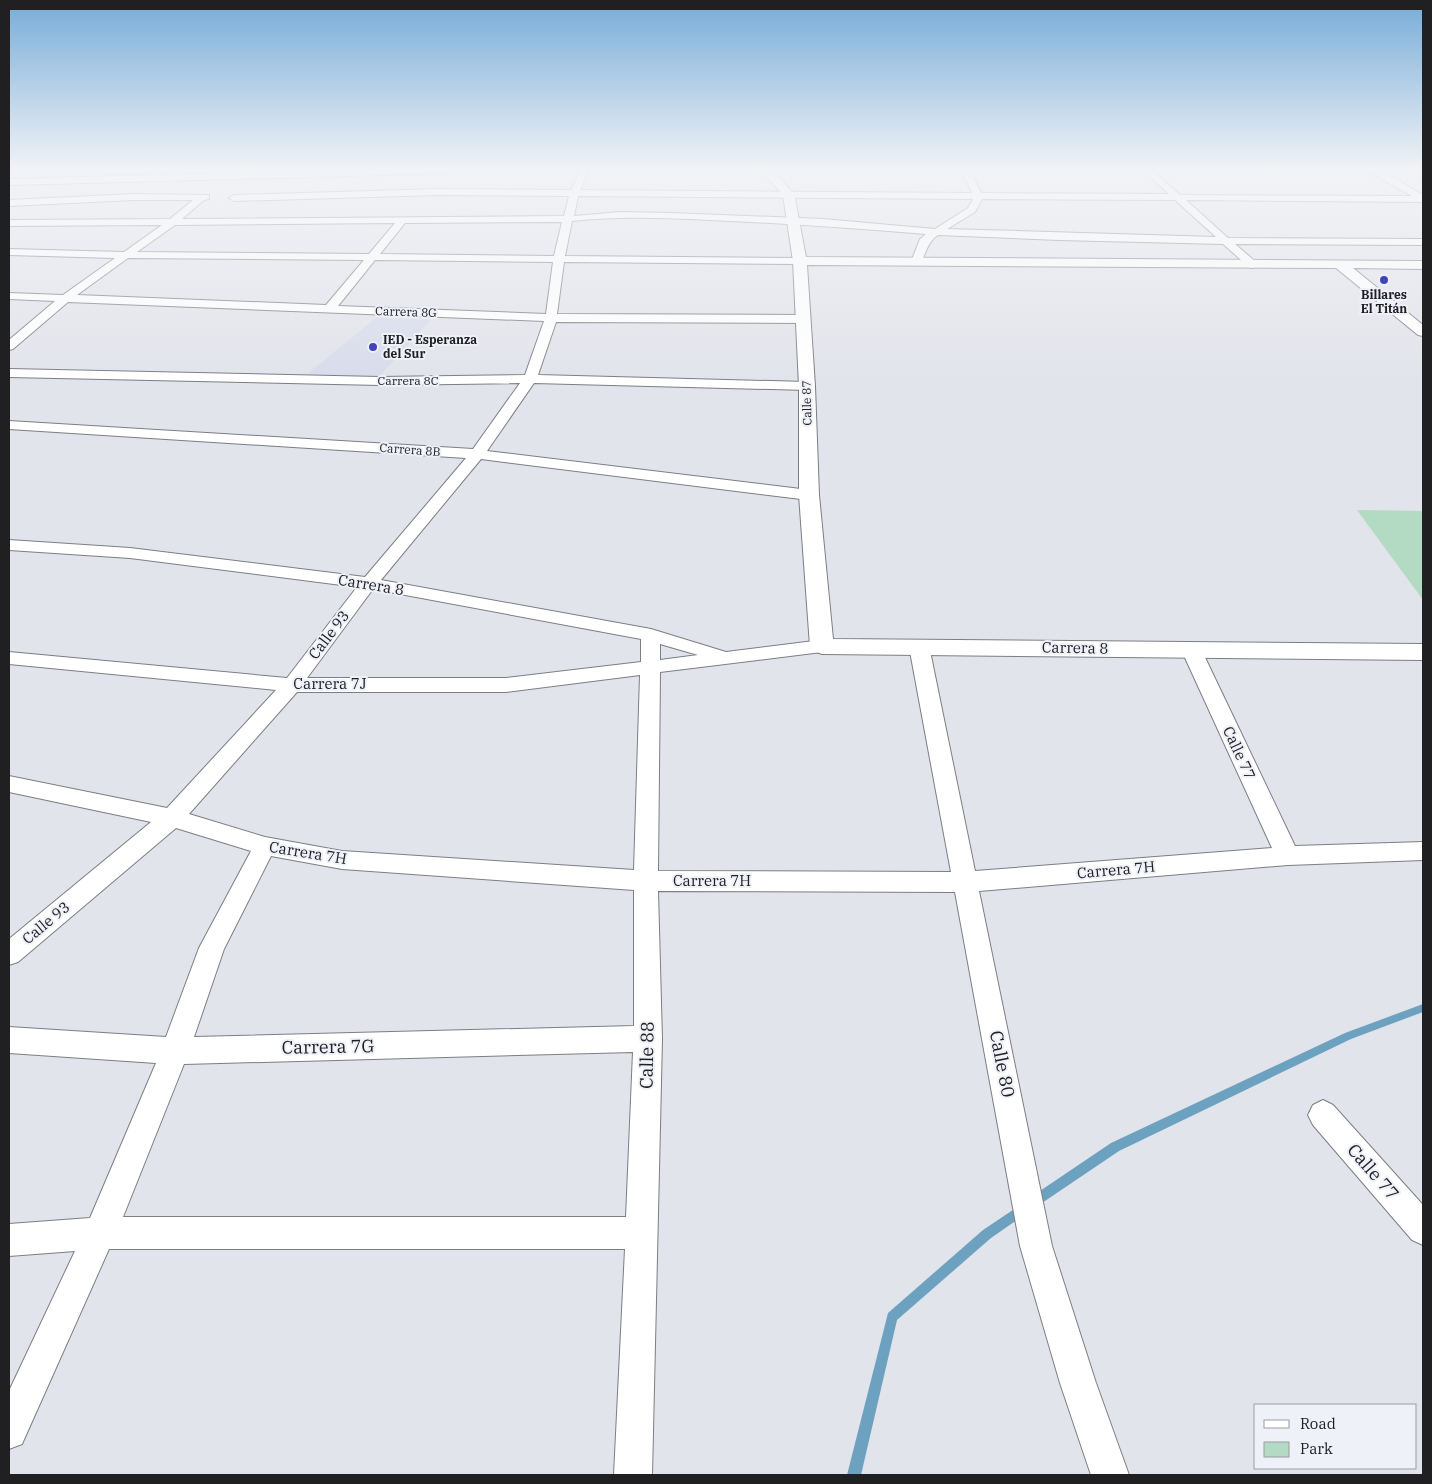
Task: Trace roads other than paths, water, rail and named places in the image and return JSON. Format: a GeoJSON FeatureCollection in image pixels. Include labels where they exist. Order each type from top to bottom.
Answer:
{"type":"FeatureCollection","features":[{"type":"Feature","properties":{"kind":"street"},"geometry":{"type":"LineString","coordinates":[[9,346],[66,298],[150,238]]}},
{"type":"Feature","properties":{"kind":"street"},"geometry":{"type":"LineString","coordinates":[[329,309],[387,238]]}},
{"type":"Feature","properties":{"kind":"street","name":"Calle 93"},"geometry":{"type":"LineString","coordinates":[[9,954],[172,818],[292,685],[369,583],[477,454],[530,379],[551,318],[559,258],[564,238]]}},
{"type":"Feature","properties":{"kind":"street","name":"Calle 87"},"geometry":{"type":"LineString","coordinates":[[796,238],[800,261],[804,319],[809,495],[822,646]]}},
{"type":"Feature","properties":{"kind":"street"},"geometry":{"type":"LineString","coordinates":[[916,262],[926,238]]}},
{"type":"Feature","properties":{"kind":"street"},"geometry":{"type":"LineString","coordinates":[[1079,238],[1227,242],[1280,240],[1423,242]]}},
{"type":"Feature","properties":{"kind":"street"},"geometry":{"type":"LineString","coordinates":[[1223,238],[1253,265]]}},
{"type":"Feature","properties":{"kind":"street"},"geometry":{"type":"LineString","coordinates":[[9,252],[371,258],[1423,266]]}},
{"type":"Feature","properties":{"kind":"street"},"geometry":{"type":"LineString","coordinates":[[1340,265],[1422,329]]}},
{"type":"Feature","properties":{"kind":"street","name":"Carrera 8G"},"geometry":{"type":"LineString","coordinates":[[9,296],[551,318],[804,319]]}},
{"type":"Feature","properties":{"kind":"street"},"geometry":{"type":"LineString","coordinates":[[17,326],[33,325]]}},
{"type":"Feature","properties":{"kind":"street","name":"Carrera 8C"},"geometry":{"type":"LineString","coordinates":[[9,373],[380,381],[530,379],[807,386]]}},
{"type":"Feature","properties":{"kind":"street","name":"Carrera 8B"},"geometry":{"type":"LineString","coordinates":[[9,425],[477,454],[809,495]]}},
{"type":"Feature","properties":{"kind":"street","name":"Carrera 8"},"geometry":{"type":"LineString","coordinates":[[9,545],[130,553],[369,583],[651,635],[728,658]]}},
{"type":"Feature","properties":{"kind":"street","name":"Calle 88"},"geometry":{"type":"LineString","coordinates":[[633,1475],[648,1039],[646,881],[652,667],[651,635]]}},
{"type":"Feature","properties":{"kind":"street","name":"Carrera 8"},"geometry":{"type":"LineString","coordinates":[[652,667],[822,646],[1423,652]]}},
{"type":"Feature","properties":{"kind":"street","name":"Calle 80"},"geometry":{"type":"LineString","coordinates":[[919,646],[1036,1246],[1078,1383],[1110,1475]]}},
{"type":"Feature","properties":{"kind":"street","name":"Calle 77"},"geometry":{"type":"LineString","coordinates":[[1191,649],[1288,856]]}},
{"type":"Feature","properties":{"kind":"street","name":"Carrera 7J"},"geometry":{"type":"LineString","coordinates":[[9,658],[292,685],[506,685],[652,667]]}},
{"type":"Feature","properties":{"kind":"street","name":"Carrera 7H"},"geometry":{"type":"LineString","coordinates":[[9,784],[172,818],[265,846],[342,860],[646,881],[966,882],[1288,856],[1423,851]]}},
{"type":"Feature","properties":{"kind":"street"},"geometry":{"type":"LineString","coordinates":[[9,1431],[100,1233],[174,1051],[212,948],[265,846]]}},
{"type":"Feature","properties":{"kind":"street","name":"Carrera 7G"},"geometry":{"type":"LineString","coordinates":[[9,1040],[174,1051],[648,1039]]}},
{"type":"Feature","properties":{"kind":"street","name":"Calle 77"},"geometry":{"type":"LineString","coordinates":[[1323,1115],[1423,1228]]}},
{"type":"Feature","properties":{"kind":"street"},"geometry":{"type":"LineString","coordinates":[[9,1240],[100,1233],[642,1233]]}},
{"type":"Feature","properties":{"kind":"waterway"},"geometry":{"type":"LineString","coordinates":[[1035,1201],[1115,1147],[1348,1036],[1423,1008]]}},
{"type":"Feature","properties":{"kind":"waterway"},"geometry":{"type":"LineString","coordinates":[[854,1475],[892,1317],[987,1234],[1023,1209]]}},
{"type":"Feature","properties":{"kind":"place","name":"Billares El Titán"},"geometry":{"type":"Point","coordinates":[1384,280]}},
{"type":"Feature","properties":{"kind":"place","name":"IED - Esperanza del Sur"},"geometry":{"type":"Point","coordinates":[373,347]}}]}
